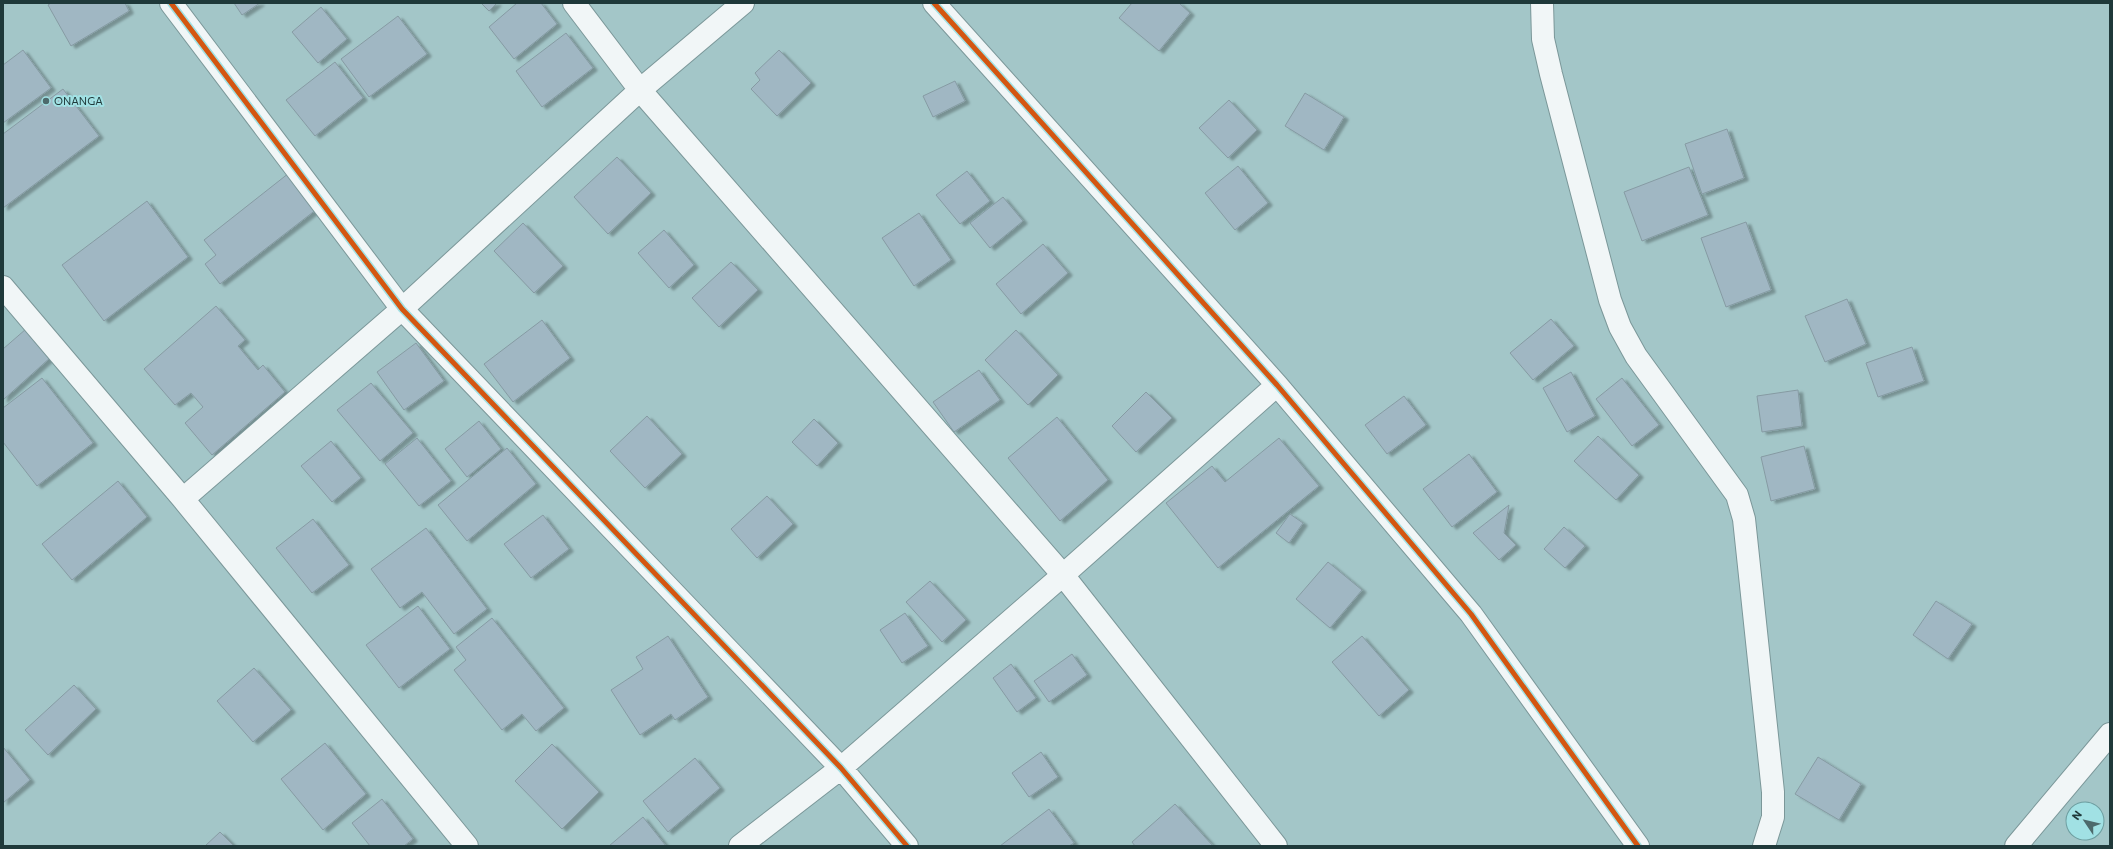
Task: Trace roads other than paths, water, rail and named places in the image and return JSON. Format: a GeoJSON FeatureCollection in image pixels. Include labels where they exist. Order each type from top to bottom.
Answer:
{"type":"FeatureCollection","features":[{"type":"Feature","properties":{"kind":"street"},"geometry":{"type":"LineString","coordinates":[[171,3],[402,309],[841,768],[907,846]]}},
{"type":"Feature","properties":{"kind":"street"},"geometry":{"type":"LineString","coordinates":[[574,3],[640,90],[1063,575],[1276,846]]}},
{"type":"Feature","properties":{"kind":"street"},"geometry":{"type":"LineString","coordinates":[[184,499],[402,309],[640,90],[743,3]]}},
{"type":"Feature","properties":{"kind":"street"},"geometry":{"type":"LineString","coordinates":[[934,3],[1277,385],[1471,614],[1638,846]]}},
{"type":"Feature","properties":{"kind":"street"},"geometry":{"type":"LineString","coordinates":[[1542,3],[1543,39],[1551,74],[1610,300],[1620,327],[1636,356],[1738,495],[1744,519],[1774,792],[1773,817],[1764,846]]}},
{"type":"Feature","properties":{"kind":"street"},"geometry":{"type":"LineString","coordinates":[[3,287],[184,499],[467,846]]}},
{"type":"Feature","properties":{"kind":"street"},"geometry":{"type":"LineString","coordinates":[[740,846],[841,768],[1063,575],[1277,385]]}},
{"type":"Feature","properties":{"kind":"street"},"geometry":{"type":"LineString","coordinates":[[2016,846],[2110,734]]}},
{"type":"Feature","properties":{"kind":"place","name":"ONANGA"},"geometry":{"type":"Point","coordinates":[46,101]}}]}
